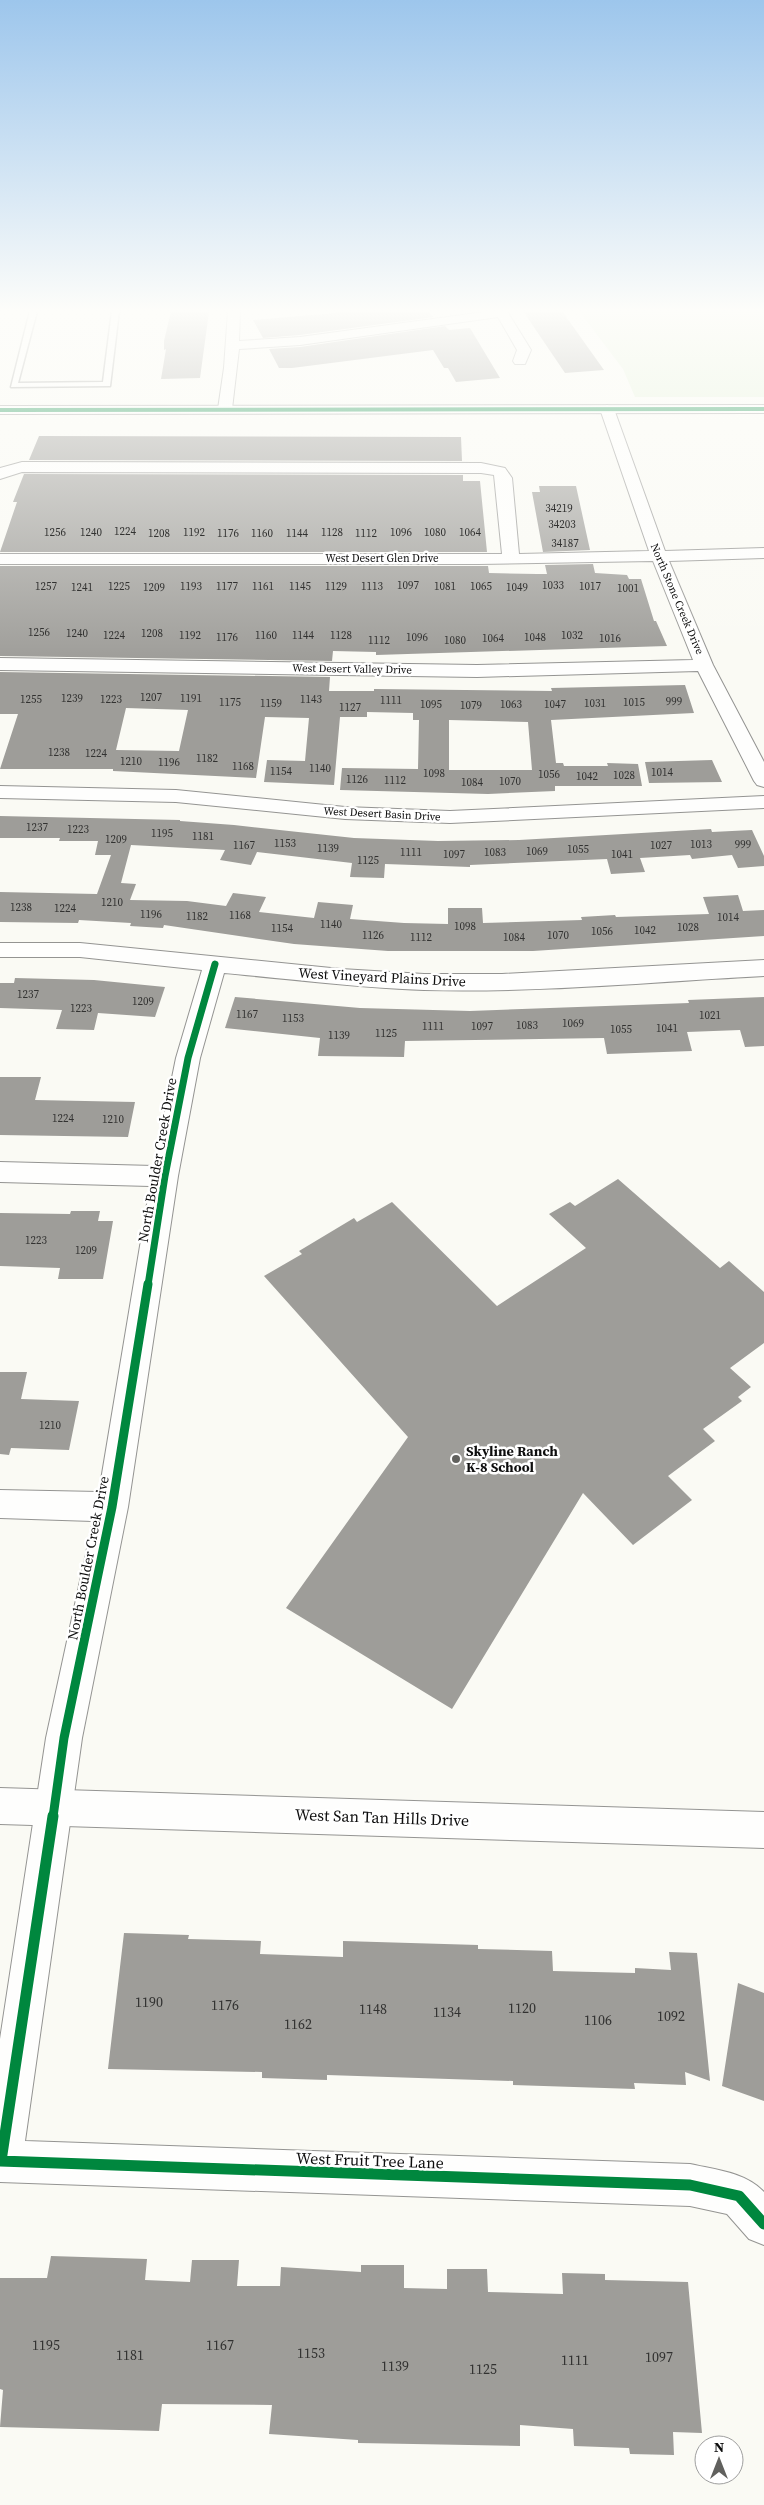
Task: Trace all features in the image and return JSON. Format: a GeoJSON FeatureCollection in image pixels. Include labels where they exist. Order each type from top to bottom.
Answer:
{"type":"FeatureCollection","features":[{"type":"Feature","properties":{"kind":"street","name":"North Stone Creek Drive"},"geometry":{"type":"LineString","coordinates":[[613,428],[648,530],[704,665],[764,781]]}},
{"type":"Feature","properties":{"kind":"street"},"geometry":{"type":"LineString","coordinates":[[4,472],[22,467],[481,468],[500,471],[504,478],[511,558]]}},
{"type":"Feature","properties":{"kind":"street","name":"West Desert Glen Drive"},"geometry":{"type":"LineString","coordinates":[[0,559],[660,557],[764,553]]}},
{"type":"Feature","properties":{"kind":"street","name":"West Desert Valley Drive"},"geometry":{"type":"LineString","coordinates":[[0,664],[477,672],[704,665]]}},
{"type":"Feature","properties":{"kind":"street","name":"West Desert Basin Drive"},"geometry":{"type":"LineString","coordinates":[[0,792],[176,796],[239,800],[345,813],[450,817],[764,802]]}},
{"type":"Feature","properties":{"kind":"street","name":"West Vineyard Plains Drive"},"geometry":{"type":"LineString","coordinates":[[0,950],[80,950],[341,977],[424,982],[502,982],[764,968]]}},
{"type":"Feature","properties":{"kind":"street","name":"North Boulder Creek Drive"},"geometry":{"type":"LineString","coordinates":[[0,2161],[64,1738],[112,1506],[166,1176],[188,1058],[215,964]]}},
{"type":"Feature","properties":{"kind":"street"},"geometry":{"type":"LineString","coordinates":[[0,1172],[166,1176]]}},
{"type":"Feature","properties":{"kind":"street"},"geometry":{"type":"LineString","coordinates":[[0,1504],[112,1506]]}},
{"type":"Feature","properties":{"kind":"street","name":"West San Tan Hills Drive"},"geometry":{"type":"LineString","coordinates":[[0,1806],[764,1830]]}},
{"type":"Feature","properties":{"kind":"street","name":"West Fruit Tree Lane"},"geometry":{"type":"LineString","coordinates":[[0,2161],[690,2185],[751,2210]]}},
{"type":"Feature","properties":{"kind":"building"},"geometry":{"type":"Polygon","coordinates":[[[39,436],[461,437],[462,461],[29,460],[39,436]]]}},
{"type":"Feature","properties":{"kind":"building"},"geometry":{"type":"Polygon","coordinates":[[[24,474],[463,475],[463,481],[480,481],[487,552],[0,552],[17,502],[13,502],[24,474]]]}},
{"type":"Feature","properties":{"kind":"building"},"geometry":{"type":"Polygon","coordinates":[[[539,486],[576,486],[590,550],[543,552],[532,492],[540,492],[539,486]]]}},
{"type":"Feature","properties":{"kind":"building"},"geometry":{"type":"Polygon","coordinates":[[[593,564],[595,573],[627,575],[629,579],[641,579],[654,621],[656,621],[667,646],[376,655],[376,652],[333,651],[332,661],[0,656],[0,566],[488,566],[489,573],[547,574],[545,565],[593,564]]]}},
{"type":"Feature","properties":{"kind":"building"},"geometry":{"type":"Polygon","coordinates":[[[0,672],[330,677],[329,691],[374,691],[374,689],[552,691],[551,688],[685,685],[694,713],[551,720],[556,763],[563,763],[564,766],[608,766],[607,763],[638,764],[642,786],[555,786],[555,791],[488,794],[340,790],[342,768],[418,769],[419,720],[413,720],[413,713],[367,712],[367,717],[340,717],[334,785],[264,782],[267,760],[305,761],[309,718],[265,717],[256,778],[113,771],[113,769],[0,769],[18,714],[0,714],[0,672]],[[126,708],[116,750],[179,751],[188,710],[126,708]],[[449,720],[449,770],[532,770],[528,722],[449,720]]]}},
{"type":"Feature","properties":{"kind":"building"},"geometry":{"type":"Polygon","coordinates":[[[712,760],[722,782],[649,783],[645,762],[712,760]]]}},
{"type":"Feature","properties":{"kind":"building"},"geometry":{"type":"Polygon","coordinates":[[[0,816],[180,820],[354,838],[438,841],[519,840],[711,829],[712,832],[752,830],[764,856],[764,866],[738,868],[732,855],[692,859],[690,855],[640,858],[645,872],[611,874],[607,859],[470,865],[470,867],[385,864],[384,878],[350,877],[352,863],[257,852],[251,865],[220,860],[225,850],[131,845],[121,883],[136,884],[130,900],[187,901],[226,906],[233,893],[266,897],[259,912],[314,918],[318,902],[353,905],[350,919],[448,924],[448,908],[482,908],[483,923],[582,920],[581,917],[615,915],[616,917],[709,914],[703,897],[738,895],[743,911],[764,910],[764,936],[533,951],[388,951],[294,944],[164,925],[163,928],[130,926],[131,923],[79,920],[78,923],[0,922],[0,892],[97,894],[111,855],[95,855],[98,841],[59,841],[60,838],[0,838],[0,816]]]}},
{"type":"Feature","properties":{"kind":"building"},"geometry":{"type":"Polygon","coordinates":[[[15,978],[94,980],[165,987],[155,1017],[98,1013],[94,1030],[56,1029],[62,1010],[0,1008],[0,983],[14,983],[15,978]]]}},
{"type":"Feature","properties":{"kind":"building"},"geometry":{"type":"Polygon","coordinates":[[[235,997],[360,1008],[470,1011],[689,1003],[688,1000],[764,997],[764,1046],[745,1047],[740,1030],[687,1032],[692,1051],[607,1054],[604,1038],[405,1041],[404,1057],[318,1056],[320,1038],[225,1028],[235,997]]]}},
{"type":"Feature","properties":{"kind":"building"},"geometry":{"type":"Polygon","coordinates":[[[0,1077],[41,1077],[35,1100],[135,1102],[128,1137],[0,1135],[0,1077]]]}},
{"type":"Feature","properties":{"kind":"building"},"geometry":{"type":"Polygon","coordinates":[[[618,1179],[720,1268],[729,1261],[764,1292],[764,1343],[730,1368],[751,1387],[738,1397],[742,1401],[703,1429],[715,1441],[668,1476],[692,1500],[633,1545],[583,1493],[452,1709],[286,1608],[408,1437],[264,1276],[302,1254],[299,1251],[354,1218],[357,1222],[392,1202],[497,1306],[586,1248],[549,1214],[570,1202],[575,1206],[618,1179]]]}},
{"type":"Feature","properties":{"kind":"building"},"geometry":{"type":"Polygon","coordinates":[[[71,1211],[100,1211],[98,1221],[113,1221],[103,1279],[58,1279],[60,1268],[0,1266],[0,1213],[70,1214],[71,1211]]]}},
{"type":"Feature","properties":{"kind":"building"},"geometry":{"type":"Polygon","coordinates":[[[0,1372],[27,1372],[21,1399],[79,1401],[69,1450],[11,1448],[9,1455],[0,1454],[0,1372]]]}},
{"type":"Feature","properties":{"kind":"building"},"geometry":{"type":"Polygon","coordinates":[[[124,1933],[189,1935],[188,1939],[261,1941],[260,1954],[343,1957],[343,1941],[478,1945],[478,1949],[552,1951],[553,1971],[635,1973],[635,1968],[671,1970],[669,1952],[697,1953],[710,2081],[685,2072],[686,2085],[634,2083],[635,2089],[513,2085],[513,2081],[327,2075],[327,2080],[262,2078],[262,2072],[108,2069],[124,1933]]]}},
{"type":"Feature","properties":{"kind":"building"},"geometry":{"type":"Polygon","coordinates":[[[738,1983],[764,1993],[764,2101],[722,2086],[738,1983]]]}},
{"type":"Feature","properties":{"kind":"building"},"geometry":{"type":"Polygon","coordinates":[[[51,2256],[147,2259],[145,2280],[190,2282],[192,2260],[239,2260],[237,2286],[280,2286],[281,2267],[361,2272],[361,2265],[404,2265],[404,2288],[447,2289],[447,2269],[487,2269],[488,2292],[563,2294],[562,2273],[605,2274],[605,2280],[688,2282],[702,2433],[673,2432],[674,2455],[630,2454],[629,2448],[574,2446],[573,2429],[520,2425],[520,2446],[358,2443],[358,2440],[269,2434],[272,2405],[162,2404],[159,2431],[0,2427],[3,2390],[0,2389],[0,2278],[47,2278],[51,2256]]]}},
{"type":"Feature","properties":{"kind":"cycle path"},"geometry":{"type":"LineString","coordinates":[[1,2161],[45,1876],[64,1738],[112,1507],[165,1176],[188,1058],[215,964]]}},
{"type":"Feature","properties":{"kind":"cycle path"},"geometry":{"type":"LineString","coordinates":[[0,2161],[690,2185],[739,2196],[764,2224]]}},
{"type":"Feature","properties":{"kind":"place","name":"Skyline Ranch K-8 School"},"geometry":{"type":"Point","coordinates":[456,1459]}}]}
